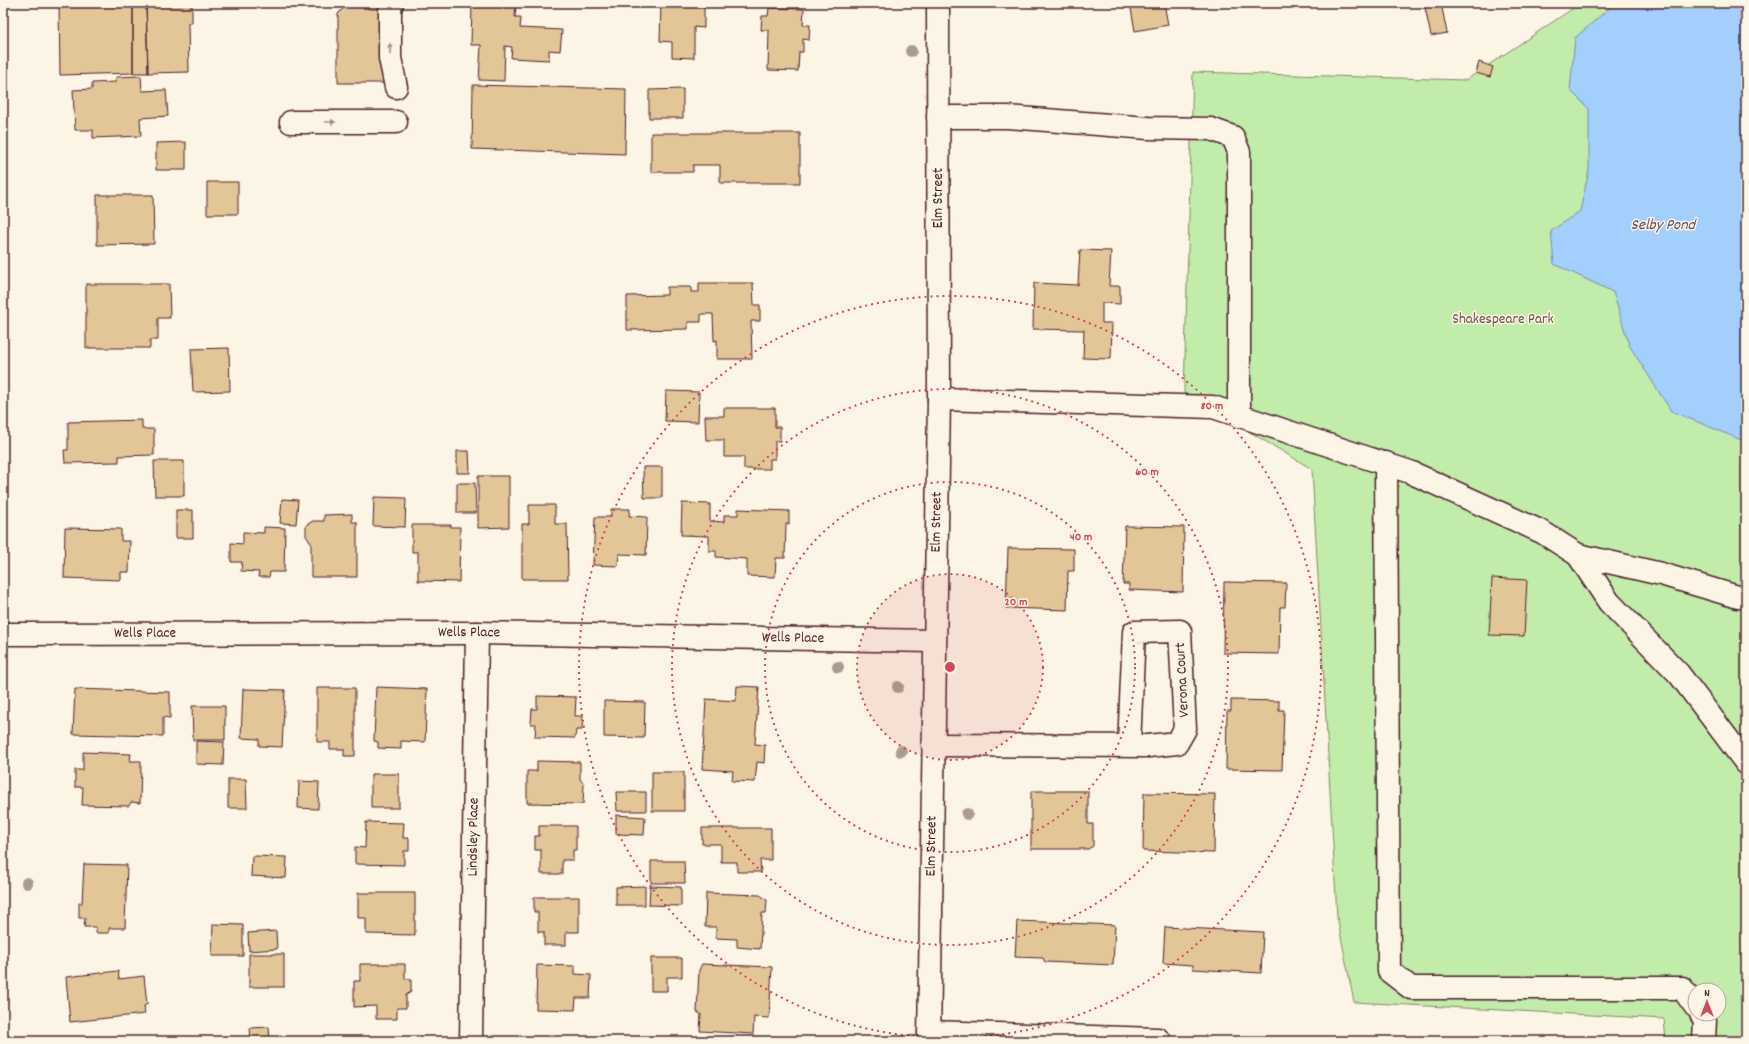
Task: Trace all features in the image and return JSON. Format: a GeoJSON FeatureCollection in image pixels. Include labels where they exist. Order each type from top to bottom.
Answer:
{"type":"FeatureCollection","features":[{"type":"Feature","properties":{"kind":"street"},"geometry":{"type":"LineString","coordinates":[[392,3],[390,10],[390,58],[396,87]]}},
{"type":"Feature","properties":{"kind":"street","name":"Elm Street"},"geometry":{"type":"LineString","coordinates":[[929,1036],[932,745],[939,399],[938,3]]}},
{"type":"Feature","properties":{"kind":"street"},"geometry":{"type":"LineString","coordinates":[[938,117],[1007,116],[1148,128],[1211,129],[1233,137],[1239,152],[1238,416]]}},
{"type":"Feature","properties":{"kind":"street"},"geometry":{"type":"LineString","coordinates":[[291,122],[396,122]]}},
{"type":"Feature","properties":{"kind":"street"},"geometry":{"type":"LineString","coordinates":[[939,399],[1213,407],[1410,472],[1542,532],[1578,555],[1661,574],[1738,597],[1746,597]]}},
{"type":"Feature","properties":{"kind":"street"},"geometry":{"type":"LineString","coordinates":[[1386,463],[1389,971],[1411,988],[1682,988],[1687,995]]}},
{"type":"Feature","properties":{"kind":"street"},"geometry":{"type":"LineString","coordinates":[[1578,555],[1609,602],[1679,674],[1746,762]]}},
{"type":"Feature","properties":{"kind":"street","name":"Verona Court"},"geometry":{"type":"LineString","coordinates":[[932,745],[1129,746],[1148,746],[1177,743],[1185,728],[1180,631],[1134,632],[1129,746]]}},
{"type":"Feature","properties":{"kind":"street","name":"Wells Place"},"geometry":{"type":"LineString","coordinates":[[3,634],[477,633],[934,640]]}},
{"type":"Feature","properties":{"kind":"street","name":"Lindsley Place"},"geometry":{"type":"LineString","coordinates":[[470,1041],[477,633]]}},
{"type":"Feature","properties":{"kind":"street"},"geometry":{"type":"LineString","coordinates":[[1704,1041],[1705,1022]]}},
{"type":"Feature","properties":{"kind":"street"},"geometry":{"type":"LineString","coordinates":[[929,1036],[1158,1039],[1160,1041]]}},
{"type":"Feature","properties":{"kind":"green space","name":"Shakespeare Park"},"geometry":{"type":"Polygon","coordinates":[[[1581,3],[1746,3],[1746,1041],[1666,1041],[1664,1019],[1354,1002],[1337,917],[1312,469],[1184,393],[1193,72],[1466,80],[1581,3]]]}},
{"type":"Feature","properties":{"kind":"water","name":"Selby Pond"},"geometry":{"type":"Polygon","coordinates":[[[1609,3],[1746,3],[1746,442],[1671,411],[1629,345],[1613,292],[1554,264],[1551,231],[1580,211],[1589,170],[1589,109],[1570,90],[1575,38],[1609,8],[1609,3]]]}},
{"type":"Feature","properties":{"kind":"building"},"geometry":{"type":"Polygon","coordinates":[[[59,3],[133,3],[133,73],[60,75],[59,3]]]}},
{"type":"Feature","properties":{"kind":"building"},"geometry":{"type":"Polygon","coordinates":[[[133,3],[146,3],[148,73],[133,73],[133,3]]]}},
{"type":"Feature","properties":{"kind":"building"},"geometry":{"type":"Polygon","coordinates":[[[146,3],[192,3],[192,23],[188,23],[189,72],[148,73],[146,3]]]}},
{"type":"Feature","properties":{"kind":"building"},"geometry":{"type":"Polygon","coordinates":[[[348,3],[362,3],[369,9],[385,9],[384,83],[338,83],[338,14],[348,3]]]}},
{"type":"Feature","properties":{"kind":"building"},"geometry":{"type":"Polygon","coordinates":[[[472,3],[516,3],[515,17],[521,17],[520,28],[562,30],[560,51],[549,50],[549,60],[511,58],[512,47],[505,46],[504,81],[479,80],[481,45],[471,45],[472,3]]]}},
{"type":"Feature","properties":{"kind":"building"},"geometry":{"type":"Polygon","coordinates":[[[661,3],[704,3],[704,28],[694,27],[694,58],[672,57],[672,42],[660,41],[661,3]]]}},
{"type":"Feature","properties":{"kind":"building"},"geometry":{"type":"Polygon","coordinates":[[[999,3],[1035,3],[1035,5],[999,6],[999,3]]]}},
{"type":"Feature","properties":{"kind":"building"},"geometry":{"type":"Polygon","coordinates":[[[1130,3],[1164,3],[1168,25],[1135,31],[1130,3]]]}},
{"type":"Feature","properties":{"kind":"building"},"geometry":{"type":"Polygon","coordinates":[[[1424,3],[1441,3],[1447,33],[1431,36],[1424,3]]]}},
{"type":"Feature","properties":{"kind":"building"},"geometry":{"type":"Polygon","coordinates":[[[769,8],[804,9],[803,25],[810,25],[809,40],[803,39],[803,52],[799,52],[798,71],[768,70],[769,30],[761,30],[762,16],[768,16],[769,8]]]}},
{"type":"Feature","properties":{"kind":"building"},"geometry":{"type":"Polygon","coordinates":[[[1479,62],[1493,67],[1490,77],[1476,73],[1479,62]]]}},
{"type":"Feature","properties":{"kind":"building"},"geometry":{"type":"Polygon","coordinates":[[[141,76],[142,91],[166,90],[168,116],[140,118],[141,136],[93,138],[93,130],[75,130],[73,90],[92,89],[92,83],[116,82],[116,77],[141,76]]]}},
{"type":"Feature","properties":{"kind":"building"},"geometry":{"type":"Polygon","coordinates":[[[473,85],[626,89],[625,154],[472,149],[473,85]]]}},
{"type":"Feature","properties":{"kind":"building"},"geometry":{"type":"Polygon","coordinates":[[[683,89],[683,118],[649,118],[649,90],[683,89]]]}},
{"type":"Feature","properties":{"kind":"building"},"geometry":{"type":"Polygon","coordinates":[[[651,133],[800,133],[800,183],[720,183],[720,165],[693,165],[693,172],[651,172],[651,133]]]}},
{"type":"Feature","properties":{"kind":"building"},"geometry":{"type":"Polygon","coordinates":[[[186,142],[186,170],[156,170],[156,143],[186,142]]]}},
{"type":"Feature","properties":{"kind":"building"},"geometry":{"type":"Polygon","coordinates":[[[207,182],[238,182],[238,214],[207,214],[207,182]]]}},
{"type":"Feature","properties":{"kind":"building"},"geometry":{"type":"Polygon","coordinates":[[[97,195],[153,195],[154,244],[97,245],[97,195]]]}},
{"type":"Feature","properties":{"kind":"building"},"geometry":{"type":"Polygon","coordinates":[[[1080,250],[1111,251],[1109,286],[1120,286],[1120,304],[1102,303],[1102,323],[1112,323],[1111,359],[1083,358],[1084,330],[1033,329],[1034,283],[1078,285],[1080,250]]]}},
{"type":"Feature","properties":{"kind":"building"},"geometry":{"type":"Polygon","coordinates":[[[699,283],[753,283],[754,305],[760,305],[760,321],[751,321],[752,359],[717,359],[717,340],[714,341],[713,314],[701,314],[701,322],[688,322],[688,329],[627,330],[627,296],[667,295],[667,287],[691,287],[691,292],[699,292],[699,283]]]}},
{"type":"Feature","properties":{"kind":"building"},"geometry":{"type":"Polygon","coordinates":[[[86,284],[169,284],[170,318],[158,318],[158,340],[150,340],[150,348],[86,348],[86,284]]]}},
{"type":"Feature","properties":{"kind":"building"},"geometry":{"type":"Polygon","coordinates":[[[229,348],[230,391],[193,392],[191,349],[229,348]]]}},
{"type":"Feature","properties":{"kind":"building"},"geometry":{"type":"Polygon","coordinates":[[[666,391],[699,392],[698,422],[665,421],[666,391]]]}},
{"type":"Feature","properties":{"kind":"building"},"geometry":{"type":"Polygon","coordinates":[[[724,408],[775,408],[775,427],[780,427],[780,441],[775,441],[775,459],[770,459],[770,469],[744,469],[744,457],[724,457],[724,440],[706,440],[705,416],[724,416],[724,408]]]}},
{"type":"Feature","properties":{"kind":"building"},"geometry":{"type":"Polygon","coordinates":[[[142,420],[142,429],[154,429],[154,455],[119,456],[119,462],[65,463],[64,450],[68,450],[68,422],[142,420]]]}},
{"type":"Feature","properties":{"kind":"building"},"geometry":{"type":"Polygon","coordinates":[[[457,451],[469,451],[470,473],[457,473],[457,451]]]}},
{"type":"Feature","properties":{"kind":"building"},"geometry":{"type":"Polygon","coordinates":[[[154,461],[184,461],[184,496],[155,496],[154,461]]]}},
{"type":"Feature","properties":{"kind":"building"},"geometry":{"type":"Polygon","coordinates":[[[643,467],[662,467],[662,498],[644,498],[643,467]]]}},
{"type":"Feature","properties":{"kind":"building"},"geometry":{"type":"Polygon","coordinates":[[[478,476],[509,476],[509,527],[478,528],[478,476]]]}},
{"type":"Feature","properties":{"kind":"building"},"geometry":{"type":"Polygon","coordinates":[[[457,483],[475,483],[476,513],[457,513],[457,483]]]}},
{"type":"Feature","properties":{"kind":"building"},"geometry":{"type":"Polygon","coordinates":[[[374,497],[406,498],[405,527],[373,526],[374,497]]]}},
{"type":"Feature","properties":{"kind":"building"},"geometry":{"type":"Polygon","coordinates":[[[282,499],[298,500],[296,524],[280,523],[282,499]]]}},
{"type":"Feature","properties":{"kind":"building"},"geometry":{"type":"Polygon","coordinates":[[[682,503],[710,504],[710,521],[724,522],[724,515],[738,515],[738,509],[789,511],[789,524],[786,524],[785,558],[776,558],[775,577],[747,576],[747,559],[716,557],[716,551],[709,551],[709,536],[681,535],[682,503]]]}},
{"type":"Feature","properties":{"kind":"building"},"geometry":{"type":"Polygon","coordinates":[[[529,505],[555,505],[555,524],[567,524],[568,579],[522,579],[522,524],[529,524],[529,505]]]}},
{"type":"Feature","properties":{"kind":"building"},"geometry":{"type":"Polygon","coordinates":[[[611,509],[630,509],[629,516],[647,517],[646,555],[619,554],[618,566],[593,565],[595,517],[611,517],[611,509]]]}},
{"type":"Feature","properties":{"kind":"building"},"geometry":{"type":"Polygon","coordinates":[[[176,510],[193,510],[193,538],[176,538],[176,510]]]}},
{"type":"Feature","properties":{"kind":"building"},"geometry":{"type":"Polygon","coordinates":[[[352,514],[352,522],[357,522],[357,577],[311,577],[311,543],[306,536],[306,525],[313,521],[324,521],[324,515],[352,514]]]}},
{"type":"Feature","properties":{"kind":"building"},"geometry":{"type":"Polygon","coordinates":[[[412,525],[451,525],[451,527],[460,527],[459,582],[418,581],[418,552],[412,552],[412,525]]]}},
{"type":"Feature","properties":{"kind":"building"},"geometry":{"type":"Polygon","coordinates":[[[1125,526],[1184,527],[1183,592],[1129,590],[1129,584],[1123,584],[1125,526]]]}},
{"type":"Feature","properties":{"kind":"building"},"geometry":{"type":"Polygon","coordinates":[[[264,527],[285,528],[284,572],[270,572],[269,577],[258,577],[259,572],[241,571],[242,562],[231,562],[231,543],[243,544],[243,532],[264,533],[264,527]]]}},
{"type":"Feature","properties":{"kind":"building"},"geometry":{"type":"Polygon","coordinates":[[[65,528],[121,529],[121,541],[130,541],[129,572],[121,572],[121,580],[64,578],[65,528]]]}},
{"type":"Feature","properties":{"kind":"building"},"geometry":{"type":"Polygon","coordinates":[[[1008,548],[1074,549],[1074,571],[1068,571],[1067,610],[1006,608],[1008,548]]]}},
{"type":"Feature","properties":{"kind":"building"},"geometry":{"type":"Polygon","coordinates":[[[1492,578],[1527,580],[1524,636],[1489,635],[1492,578]]]}},
{"type":"Feature","properties":{"kind":"building"},"geometry":{"type":"Polygon","coordinates":[[[1224,582],[1286,583],[1285,607],[1280,607],[1279,654],[1223,653],[1224,582]]]}},
{"type":"Feature","properties":{"kind":"building"},"geometry":{"type":"Polygon","coordinates":[[[737,686],[759,687],[755,744],[765,745],[764,763],[757,762],[755,782],[732,781],[733,771],[702,769],[706,699],[736,701],[737,686]]]}},
{"type":"Feature","properties":{"kind":"building"},"geometry":{"type":"Polygon","coordinates":[[[376,687],[427,689],[425,742],[401,741],[401,749],[378,748],[378,742],[374,741],[376,687]]]}},
{"type":"Feature","properties":{"kind":"building"},"geometry":{"type":"Polygon","coordinates":[[[317,688],[355,688],[355,756],[344,756],[344,749],[330,749],[330,742],[317,742],[317,688]]]}},
{"type":"Feature","properties":{"kind":"building"},"geometry":{"type":"Polygon","coordinates":[[[75,689],[170,692],[170,718],[163,717],[163,736],[73,734],[75,689]]]}},
{"type":"Feature","properties":{"kind":"building"},"geometry":{"type":"Polygon","coordinates":[[[243,689],[285,690],[282,747],[259,746],[259,739],[241,738],[243,689]]]}},
{"type":"Feature","properties":{"kind":"building"},"geometry":{"type":"Polygon","coordinates":[[[537,696],[576,697],[575,716],[583,716],[582,730],[576,730],[575,738],[535,737],[536,724],[531,724],[532,709],[537,709],[537,696]]]}},
{"type":"Feature","properties":{"kind":"building"},"geometry":{"type":"Polygon","coordinates":[[[1231,700],[1279,701],[1279,710],[1284,710],[1282,770],[1226,769],[1227,711],[1231,711],[1231,700]]]}},
{"type":"Feature","properties":{"kind":"building"},"geometry":{"type":"Polygon","coordinates":[[[604,701],[645,702],[644,738],[604,737],[604,701]]]}},
{"type":"Feature","properties":{"kind":"building"},"geometry":{"type":"Polygon","coordinates":[[[192,706],[225,706],[225,740],[193,740],[192,706]]]}},
{"type":"Feature","properties":{"kind":"building"},"geometry":{"type":"Polygon","coordinates":[[[196,741],[224,742],[223,765],[196,764],[196,741]]]}},
{"type":"Feature","properties":{"kind":"building"},"geometry":{"type":"Polygon","coordinates":[[[83,752],[131,754],[130,761],[141,761],[140,803],[131,802],[129,806],[82,805],[83,787],[75,787],[75,770],[83,770],[83,752]]]}},
{"type":"Feature","properties":{"kind":"building"},"geometry":{"type":"Polygon","coordinates":[[[537,761],[580,762],[580,779],[584,784],[583,804],[527,803],[527,771],[537,771],[537,761]]]}},
{"type":"Feature","properties":{"kind":"building"},"geometry":{"type":"Polygon","coordinates":[[[652,772],[684,772],[684,811],[652,811],[652,772]]]}},
{"type":"Feature","properties":{"kind":"building"},"geometry":{"type":"Polygon","coordinates":[[[371,774],[399,774],[399,808],[371,808],[371,774]]]}},
{"type":"Feature","properties":{"kind":"building"},"geometry":{"type":"Polygon","coordinates":[[[228,779],[246,779],[247,808],[228,808],[228,779]]]}},
{"type":"Feature","properties":{"kind":"building"},"geometry":{"type":"Polygon","coordinates":[[[299,781],[319,782],[318,809],[298,808],[299,781]]]}},
{"type":"Feature","properties":{"kind":"building"},"geometry":{"type":"Polygon","coordinates":[[[1031,791],[1088,791],[1088,824],[1093,824],[1093,846],[1088,849],[1031,849],[1031,791]]]}},
{"type":"Feature","properties":{"kind":"building"},"geometry":{"type":"Polygon","coordinates":[[[616,792],[646,792],[646,811],[617,811],[616,792]]]}},
{"type":"Feature","properties":{"kind":"building"},"geometry":{"type":"Polygon","coordinates":[[[1144,793],[1215,794],[1214,853],[1143,851],[1144,793]]]}},
{"type":"Feature","properties":{"kind":"building"},"geometry":{"type":"Polygon","coordinates":[[[616,815],[645,817],[644,835],[616,834],[616,815]]]}},
{"type":"Feature","properties":{"kind":"building"},"geometry":{"type":"Polygon","coordinates":[[[366,822],[404,823],[403,838],[409,838],[409,851],[404,851],[404,865],[355,864],[355,847],[365,848],[366,822]]]}},
{"type":"Feature","properties":{"kind":"building"},"geometry":{"type":"Polygon","coordinates":[[[539,826],[576,826],[576,850],[573,850],[573,860],[562,860],[562,874],[541,874],[541,850],[535,850],[535,836],[539,836],[539,826]]]}},
{"type":"Feature","properties":{"kind":"building"},"geometry":{"type":"Polygon","coordinates":[[[702,828],[771,828],[771,860],[760,860],[761,872],[737,872],[737,862],[721,862],[721,844],[702,844],[702,828]]]}},
{"type":"Feature","properties":{"kind":"building"},"geometry":{"type":"Polygon","coordinates":[[[252,856],[287,857],[286,878],[251,876],[252,856]]]}},
{"type":"Feature","properties":{"kind":"building"},"geometry":{"type":"Polygon","coordinates":[[[651,861],[684,861],[685,883],[651,883],[651,861]]]}},
{"type":"Feature","properties":{"kind":"building"},"geometry":{"type":"Polygon","coordinates":[[[84,864],[127,865],[125,928],[109,928],[109,933],[96,933],[96,927],[84,927],[85,918],[79,918],[79,903],[82,903],[84,864]]]}},
{"type":"Feature","properties":{"kind":"building"},"geometry":{"type":"Polygon","coordinates":[[[645,886],[645,905],[616,905],[616,887],[645,886]]]}},
{"type":"Feature","properties":{"kind":"building"},"geometry":{"type":"Polygon","coordinates":[[[650,886],[681,887],[681,906],[649,905],[650,886]]]}},
{"type":"Feature","properties":{"kind":"building"},"geometry":{"type":"Polygon","coordinates":[[[358,893],[415,893],[415,935],[366,934],[366,918],[358,918],[358,893]]]}},
{"type":"Feature","properties":{"kind":"building"},"geometry":{"type":"Polygon","coordinates":[[[706,893],[760,895],[767,900],[766,913],[762,913],[760,949],[737,947],[737,939],[716,938],[716,927],[705,927],[706,893]]]}},
{"type":"Feature","properties":{"kind":"building"},"geometry":{"type":"Polygon","coordinates":[[[534,897],[579,897],[579,932],[566,932],[566,945],[544,945],[544,932],[538,932],[538,912],[534,912],[534,897]]]}},
{"type":"Feature","properties":{"kind":"building"},"geometry":{"type":"Polygon","coordinates":[[[1017,921],[1115,925],[1113,965],[1045,962],[1043,958],[1015,957],[1017,921]]]}},
{"type":"Feature","properties":{"kind":"building"},"geometry":{"type":"Polygon","coordinates":[[[213,924],[243,925],[243,956],[212,956],[213,924]]]}},
{"type":"Feature","properties":{"kind":"building"},"geometry":{"type":"Polygon","coordinates":[[[1165,927],[1263,932],[1261,973],[1193,969],[1193,965],[1163,963],[1165,927]]]}},
{"type":"Feature","properties":{"kind":"building"},"geometry":{"type":"Polygon","coordinates":[[[276,931],[277,949],[249,951],[248,933],[276,931]]]}},
{"type":"Feature","properties":{"kind":"building"},"geometry":{"type":"Polygon","coordinates":[[[249,954],[284,954],[284,987],[249,987],[249,954]]]}},
{"type":"Feature","properties":{"kind":"building"},"geometry":{"type":"Polygon","coordinates":[[[651,958],[682,958],[682,977],[667,977],[667,991],[651,991],[651,958]]]}},
{"type":"Feature","properties":{"kind":"building"},"geometry":{"type":"Polygon","coordinates":[[[360,964],[405,964],[405,979],[411,979],[411,992],[406,995],[406,1008],[397,1008],[397,1019],[376,1019],[376,1006],[354,1007],[354,981],[360,981],[360,964]]]}},
{"type":"Feature","properties":{"kind":"building"},"geometry":{"type":"Polygon","coordinates":[[[702,964],[772,967],[769,1018],[754,1017],[753,1034],[700,1031],[701,1014],[697,1012],[699,970],[702,964]]]}},
{"type":"Feature","properties":{"kind":"building"},"geometry":{"type":"Polygon","coordinates":[[[537,965],[575,966],[575,974],[591,975],[590,998],[576,998],[575,1010],[536,1009],[537,965]]]}},
{"type":"Feature","properties":{"kind":"building"},"geometry":{"type":"Polygon","coordinates":[[[118,971],[119,979],[144,976],[147,1004],[144,1006],[145,1014],[70,1022],[66,977],[118,971]]]}},
{"type":"Feature","properties":{"kind":"building"},"geometry":{"type":"Polygon","coordinates":[[[269,1027],[270,1041],[251,1041],[250,1028],[269,1027]]]}}]}
